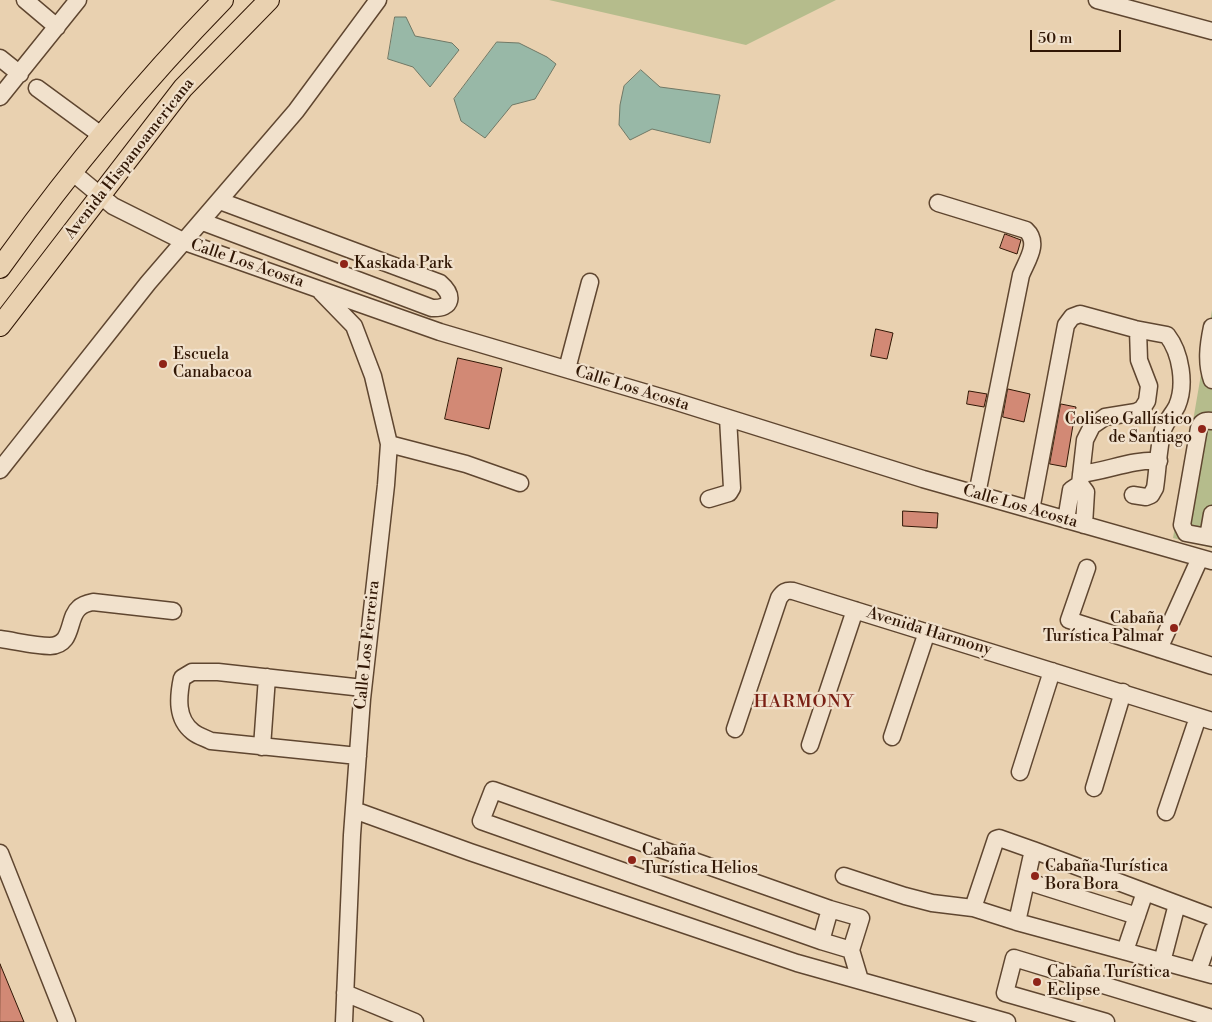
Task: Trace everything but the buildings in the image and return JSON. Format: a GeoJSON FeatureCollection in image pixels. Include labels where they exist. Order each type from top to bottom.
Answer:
{"type":"FeatureCollection","features":[{"type":"Feature","properties":{"kind":"main road","name":"Avenida Hispanoamericana"},"geometry":{"type":"LineString","coordinates":[[0,268],[38,215],[101,135],[222,0]]}},
{"type":"Feature","properties":{"kind":"main road","name":"Avenida Hispanoamericana"},"geometry":{"type":"LineString","coordinates":[[0,326],[183,88],[269,0]]}},
{"type":"Feature","properties":{"kind":"street"},"geometry":{"type":"LineString","coordinates":[[25,0],[57,27]]}},
{"type":"Feature","properties":{"kind":"street"},"geometry":{"type":"LineString","coordinates":[[0,97],[78,0]]}},
{"type":"Feature","properties":{"kind":"street"},"geometry":{"type":"LineString","coordinates":[[0,470],[148,283],[296,111],[378,0]]}},
{"type":"Feature","properties":{"kind":"street"},"geometry":{"type":"LineString","coordinates":[[1097,0],[1212,31]]}},
{"type":"Feature","properties":{"kind":"street"},"geometry":{"type":"LineString","coordinates":[[0,58],[20,74]]}},
{"type":"Feature","properties":{"kind":"street"},"geometry":{"type":"LineString","coordinates":[[38,88],[101,135]]}},
{"type":"Feature","properties":{"kind":"street","name":"Calle Los Acosta"},"geometry":{"type":"LineString","coordinates":[[72,172],[113,206],[185,242],[440,332],[977,494],[1206,560]]}},
{"type":"Feature","properties":{"kind":"street"},"geometry":{"type":"LineString","coordinates":[[202,222],[432,308],[446,306],[450,300],[447,288],[440,283],[220,201]]}},
{"type":"Feature","properties":{"kind":"street"},"geometry":{"type":"LineString","coordinates":[[938,203],[1026,230],[1033,240],[1033,247],[1021,275],[977,494]]}},
{"type":"Feature","properties":{"kind":"street"},"geometry":{"type":"LineString","coordinates":[[567,369],[590,282]]}},
{"type":"Feature","properties":{"kind":"street","name":"Calle Los Ferreira"},"geometry":{"type":"LineString","coordinates":[[318,289],[354,326],[373,376],[389,444],[363,688],[354,810],[344,1022]]}},
{"type":"Feature","properties":{"kind":"street"},"geometry":{"type":"LineString","coordinates":[[1032,510],[1066,325],[1072,317],[1080,314],[1138,330],[1167,335],[1174,344],[1179,367],[1181,393],[1164,430],[1155,488],[1151,495],[1146,497],[1133,495]]}},
{"type":"Feature","properties":{"kind":"street"},"geometry":{"type":"LineString","coordinates":[[1212,328],[1208,369],[1212,380]]}},
{"type":"Feature","properties":{"kind":"street"},"geometry":{"type":"LineString","coordinates":[[1084,525],[1086,492],[1081,479],[1084,440],[1092,426],[1105,417],[1136,412],[1146,405],[1149,386],[1139,360],[1138,330]]}},
{"type":"Feature","properties":{"kind":"street"},"geometry":{"type":"LineString","coordinates":[[709,499],[729,494],[732,488],[728,418]]}},
{"type":"Feature","properties":{"kind":"street"},"geometry":{"type":"LineString","coordinates":[[1212,421],[1205,421],[1199,428],[1182,525],[1183,529],[1186,533],[1210,538],[1212,514]]}},
{"type":"Feature","properties":{"kind":"street"},"geometry":{"type":"LineString","coordinates":[[389,444],[466,464],[520,483]]}},
{"type":"Feature","properties":{"kind":"street"},"geometry":{"type":"LineString","coordinates":[[1066,520],[1072,490],[1081,479],[1127,463],[1147,460],[1159,462]]}},
{"type":"Feature","properties":{"kind":"street"},"geometry":{"type":"LineString","coordinates":[[1159,649],[1206,560]]}},
{"type":"Feature","properties":{"kind":"street"},"geometry":{"type":"LineString","coordinates":[[1087,568],[1069,620],[1212,666]]}},
{"type":"Feature","properties":{"kind":"street","name":"Avenida Harmony"},"geometry":{"type":"LineString","coordinates":[[736,728],[777,604],[782,593],[787,590],[1123,692],[1205,719]]}},
{"type":"Feature","properties":{"kind":"street"},"geometry":{"type":"LineString","coordinates":[[0,639],[52,646],[61,642],[69,633],[76,609],[83,604],[93,602],[173,611]]}},
{"type":"Feature","properties":{"kind":"street"},"geometry":{"type":"LineString","coordinates":[[810,745],[855,610]]}},
{"type":"Feature","properties":{"kind":"street"},"geometry":{"type":"LineString","coordinates":[[892,737],[927,632]]}},
{"type":"Feature","properties":{"kind":"street"},"geometry":{"type":"LineString","coordinates":[[1020,772],[1052,671]]}},
{"type":"Feature","properties":{"kind":"street"},"geometry":{"type":"LineString","coordinates":[[358,756],[211,741],[192,732],[181,716],[179,695],[182,678],[192,672],[267,677],[363,688]]}},
{"type":"Feature","properties":{"kind":"street"},"geometry":{"type":"LineString","coordinates":[[262,747],[267,677]]}},
{"type":"Feature","properties":{"kind":"street"},"geometry":{"type":"LineString","coordinates":[[1094,788],[1123,692]]}},
{"type":"Feature","properties":{"kind":"street"},"geometry":{"type":"LineString","coordinates":[[1166,812],[1205,719]]}},
{"type":"Feature","properties":{"kind":"street"},"geometry":{"type":"LineString","coordinates":[[852,950],[821,941],[481,821],[493,790],[861,918],[852,950],[860,980]]}},
{"type":"Feature","properties":{"kind":"street"},"geometry":{"type":"LineString","coordinates":[[354,810],[470,852],[797,963],[1007,1022]]}},
{"type":"Feature","properties":{"kind":"street"},"geometry":{"type":"LineString","coordinates":[[973,908],[996,839],[1000,838],[1212,917]]}},
{"type":"Feature","properties":{"kind":"street"},"geometry":{"type":"LineString","coordinates":[[1017,922],[1033,850]]}},
{"type":"Feature","properties":{"kind":"street"},"geometry":{"type":"LineString","coordinates":[[0,853],[68,1022]]}},
{"type":"Feature","properties":{"kind":"street"},"geometry":{"type":"LineString","coordinates":[[844,876],[904,896],[932,903],[973,908],[1017,922],[1205,973],[1212,931]]}},
{"type":"Feature","properties":{"kind":"street"},"geometry":{"type":"LineString","coordinates":[[1026,881],[1137,916]]}},
{"type":"Feature","properties":{"kind":"street"},"geometry":{"type":"LineString","coordinates":[[1125,951],[1144,892]]}},
{"type":"Feature","properties":{"kind":"street"},"geometry":{"type":"LineString","coordinates":[[1162,962],[1177,904]]}},
{"type":"Feature","properties":{"kind":"street"},"geometry":{"type":"LineString","coordinates":[[821,941],[830,908]]}},
{"type":"Feature","properties":{"kind":"street"},"geometry":{"type":"LineString","coordinates":[[1106,1022],[1005,993],[1014,958],[1212,1018]]}},
{"type":"Feature","properties":{"kind":"street"},"geometry":{"type":"LineString","coordinates":[[345,993],[415,1022]]}},
{"type":"Feature","properties":{"kind":"green space"},"geometry":{"type":"Polygon","coordinates":[[[549,0],[836,0],[746,45],[549,0]]]}},
{"type":"Feature","properties":{"kind":"green space","name":"Coliseo Gallístico de Santiago"},"geometry":{"type":"Polygon","coordinates":[[[1212,310],[1212,548],[1173,538],[1212,310]]]}},
{"type":"Feature","properties":{"kind":"shaded area"},"geometry":{"type":"Polygon","coordinates":[[[395,17],[406,17],[415,36],[452,43],[459,50],[430,87],[413,67],[388,59],[395,17]]]}},
{"type":"Feature","properties":{"kind":"shaded area"},"geometry":{"type":"Polygon","coordinates":[[[497,42],[519,43],[547,57],[556,64],[535,99],[512,105],[485,138],[461,121],[454,99],[497,42]]]}},
{"type":"Feature","properties":{"kind":"shaded area"},"geometry":{"type":"Polygon","coordinates":[[[641,70],[660,87],[720,95],[710,143],[652,129],[630,140],[619,125],[620,105],[624,86],[641,70]]]}},
{"type":"Feature","properties":{"kind":"place","name":"Kaskada Park"},"geometry":{"type":"Point","coordinates":[344,264]}},
{"type":"Feature","properties":{"kind":"place","name":"Escuela Canabacoa"},"geometry":{"type":"Point","coordinates":[163,364]}},
{"type":"Feature","properties":{"kind":"place","name":"Coliseo Gallístico de Santiago"},"geometry":{"type":"Point","coordinates":[1202,429]}},
{"type":"Feature","properties":{"kind":"place","name":"Cabaña Turística Palmar"},"geometry":{"type":"Point","coordinates":[1174,628]}},
{"type":"Feature","properties":{"kind":"place","name":"Cabaña Turística Helios"},"geometry":{"type":"Point","coordinates":[632,860]}},
{"type":"Feature","properties":{"kind":"place","name":"Cabaña Turística Bora Bora"},"geometry":{"type":"Point","coordinates":[1035,876]}},
{"type":"Feature","properties":{"kind":"place","name":"Cabaña Turística Eclipse"},"geometry":{"type":"Point","coordinates":[1037,982]}},
{"type":"Feature","properties":{"kind":"district","name":"HARMONY"},"geometry":{"type":"Point","coordinates":[804,703]}}]}
